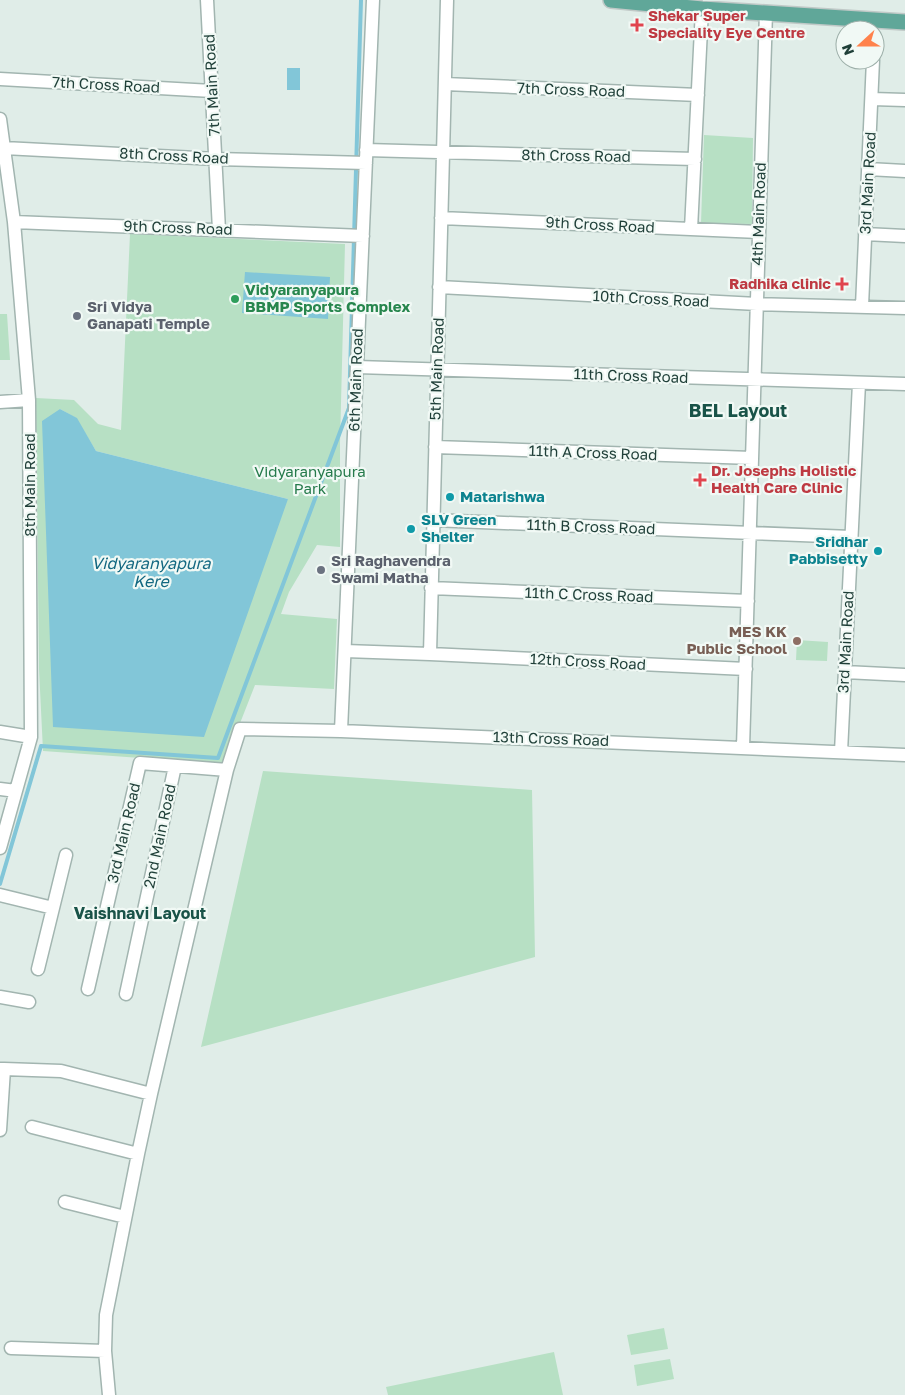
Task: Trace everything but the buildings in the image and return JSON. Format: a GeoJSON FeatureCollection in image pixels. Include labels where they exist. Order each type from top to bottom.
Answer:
{"type":"FeatureCollection","features":[{"type":"Feature","properties":{"kind":"main road"},"geometry":{"type":"LineString","coordinates":[[611,0],[766,12],[835,20]]}},
{"type":"Feature","properties":{"kind":"main road"},"geometry":{"type":"LineString","coordinates":[[885,24],[905,22]]}},
{"type":"Feature","properties":{"kind":"street","name":"7th Main Road"},"geometry":{"type":"LineString","coordinates":[[207,0],[219,230]]}},
{"type":"Feature","properties":{"kind":"street","name":"6th Main Road"},"geometry":{"type":"LineString","coordinates":[[341,730],[357,367],[352,236],[373,0]]}},
{"type":"Feature","properties":{"kind":"street","name":"5th Main Road"},"geometry":{"type":"LineString","coordinates":[[430,654],[447,0]]}},
{"type":"Feature","properties":{"kind":"street"},"geometry":{"type":"LineString","coordinates":[[691,229],[702,8]]}},
{"type":"Feature","properties":{"kind":"street","name":"4th Main Road"},"geometry":{"type":"LineString","coordinates":[[743,747],[766,12]]}},
{"type":"Feature","properties":{"kind":"street","name":"3rd Main Road"},"geometry":{"type":"LineString","coordinates":[[862,306],[873,70]]}},
{"type":"Feature","properties":{"kind":"street","name":"7th Cross Road"},"geometry":{"type":"LineString","coordinates":[[0,78],[212,91]]}},
{"type":"Feature","properties":{"kind":"street","name":"7th Cross Road"},"geometry":{"type":"LineString","coordinates":[[445,84],[698,95]]}},
{"type":"Feature","properties":{"kind":"street"},"geometry":{"type":"LineString","coordinates":[[872,99],[905,100]]}},
{"type":"Feature","properties":{"kind":"street","name":"8th Main Road"},"geometry":{"type":"LineString","coordinates":[[0,119],[14,222],[30,400],[31,736],[0,848]]}},
{"type":"Feature","properties":{"kind":"street","name":"8th Cross Road"},"geometry":{"type":"LineString","coordinates":[[4,148],[216,159],[358,160],[443,153],[695,159]]}},
{"type":"Feature","properties":{"kind":"street"},"geometry":{"type":"LineString","coordinates":[[868,170],[905,171]]}},
{"type":"Feature","properties":{"kind":"street","name":"9th Cross Road"},"geometry":{"type":"LineString","coordinates":[[441,218],[759,232]]}},
{"type":"Feature","properties":{"kind":"street","name":"9th Cross Road"},"geometry":{"type":"LineString","coordinates":[[14,222],[352,236]]}},
{"type":"Feature","properties":{"kind":"street"},"geometry":{"type":"LineString","coordinates":[[865,234],[905,236]]}},
{"type":"Feature","properties":{"kind":"street","name":"10th Cross Road"},"geometry":{"type":"LineString","coordinates":[[439,287],[757,304],[905,308]]}},
{"type":"Feature","properties":{"kind":"street","name":"11th Cross Road"},"geometry":{"type":"LineString","coordinates":[[357,367],[905,384]]}},
{"type":"Feature","properties":{"kind":"street","name":"3rd Main Road"},"geometry":{"type":"LineString","coordinates":[[841,752],[859,383]]}},
{"type":"Feature","properties":{"kind":"street"},"geometry":{"type":"LineString","coordinates":[[0,402],[30,400]]}},
{"type":"Feature","properties":{"kind":"street","name":"11th A Cross Road"},"geometry":{"type":"LineString","coordinates":[[435,447],[752,458]]}},
{"type":"Feature","properties":{"kind":"street","name":"11th B Cross Road"},"geometry":{"type":"LineString","coordinates":[[433,520],[851,537]]}},
{"type":"Feature","properties":{"kind":"street","name":"11th C Cross Road"},"geometry":{"type":"LineString","coordinates":[[431,588],[748,601]]}},
{"type":"Feature","properties":{"kind":"street"},"geometry":{"type":"LineString","coordinates":[[345,651],[430,654]]}},
{"type":"Feature","properties":{"kind":"street","name":"12th Cross Road"},"geometry":{"type":"LineString","coordinates":[[430,654],[746,669]]}},
{"type":"Feature","properties":{"kind":"street"},"geometry":{"type":"LineString","coordinates":[[845,672],[905,675]]}},
{"type":"Feature","properties":{"kind":"street","name":"13th Cross Road"},"geometry":{"type":"LineString","coordinates":[[227,770],[240,729],[341,730],[905,755]]}},
{"type":"Feature","properties":{"kind":"street"},"geometry":{"type":"LineString","coordinates":[[0,732],[31,736]]}},
{"type":"Feature","properties":{"kind":"street","name":"3rd Main Road"},"geometry":{"type":"LineString","coordinates":[[88,988],[140,763],[227,770]]}},
{"type":"Feature","properties":{"kind":"street","name":"2nd Main Road"},"geometry":{"type":"LineString","coordinates":[[126,994],[175,766]]}},
{"type":"Feature","properties":{"kind":"street"},"geometry":{"type":"LineString","coordinates":[[109,1395],[104,1351],[106,1315],[151,1094],[227,770]]}},
{"type":"Feature","properties":{"kind":"street"},"geometry":{"type":"LineString","coordinates":[[0,788],[16,791]]}},
{"type":"Feature","properties":{"kind":"street"},"geometry":{"type":"LineString","coordinates":[[38,969],[66,855]]}},
{"type":"Feature","properties":{"kind":"street"},"geometry":{"type":"LineString","coordinates":[[0,895],[53,908]]}},
{"type":"Feature","properties":{"kind":"street"},"geometry":{"type":"LineString","coordinates":[[0,997],[29,1002]]}},
{"type":"Feature","properties":{"kind":"street"},"geometry":{"type":"LineString","coordinates":[[0,1130],[2,1069],[61,1072],[151,1094]]}},
{"type":"Feature","properties":{"kind":"street"},"geometry":{"type":"LineString","coordinates":[[32,1127],[138,1154]]}},
{"type":"Feature","properties":{"kind":"street"},"geometry":{"type":"LineString","coordinates":[[65,1202],[126,1217]]}},
{"type":"Feature","properties":{"kind":"street"},"geometry":{"type":"LineString","coordinates":[[11,1348],[104,1351]]}},
{"type":"Feature","properties":{"kind":"green space"},"geometry":{"type":"Polygon","coordinates":[[[704,135],[753,138],[752,224],[701,223],[704,135]]]}},
{"type":"Feature","properties":{"kind":"green space","name":"Vidyaranyapura Park"},"geometry":{"type":"Polygon","coordinates":[[[130,234],[345,244],[340,443],[340,547],[317,545],[289,592],[281,614],[337,619],[334,689],[255,685],[224,764],[43,751],[39,669],[36,398],[74,400],[98,424],[121,430],[130,234]],[[60,409],[53,727],[288,499],[96,451],[76,418],[60,409]]]}},
{"type":"Feature","properties":{"kind":"green space"},"geometry":{"type":"Polygon","coordinates":[[[0,314],[7,314],[10,360],[0,360],[0,314]]]}},
{"type":"Feature","properties":{"kind":"green space"},"geometry":{"type":"Polygon","coordinates":[[[797,640],[828,642],[827,661],[796,660],[797,640]]]}},
{"type":"Feature","properties":{"kind":"green space"},"geometry":{"type":"Polygon","coordinates":[[[263,771],[532,790],[535,957],[201,1047],[263,771]]]}},
{"type":"Feature","properties":{"kind":"green space"},"geometry":{"type":"Polygon","coordinates":[[[664,1328],[668,1349],[631,1355],[627,1335],[664,1328]]]}},
{"type":"Feature","properties":{"kind":"green space"},"geometry":{"type":"Polygon","coordinates":[[[554,1352],[563,1395],[388,1395],[386,1387],[554,1352]]]}},
{"type":"Feature","properties":{"kind":"green space"},"geometry":{"type":"Polygon","coordinates":[[[670,1359],[674,1379],[637,1386],[634,1365],[670,1359]]]}},
{"type":"Feature","properties":{"kind":"water"},"geometry":{"type":"Polygon","coordinates":[[[287,68],[300,68],[300,90],[287,90],[287,68]]]}},
{"type":"Feature","properties":{"kind":"water"},"geometry":{"type":"Polygon","coordinates":[[[245,272],[330,277],[328,319],[242,313],[245,272]]]}},
{"type":"Feature","properties":{"kind":"water","name":"Vidyaranyapura Kere"},"geometry":{"type":"Polygon","coordinates":[[[60,409],[77,418],[96,451],[288,499],[204,737],[53,727],[42,421],[60,409]]]}},
{"type":"Feature","properties":{"kind":"waterway"},"geometry":{"type":"LineString","coordinates":[[0,884],[41,746],[218,758],[349,408],[361,0]]}},
{"type":"Feature","properties":{"kind":"place","name":"Shekar Super Speciality Eye Centre"},"geometry":{"type":"Point","coordinates":[637,25]}},
{"type":"Feature","properties":{"kind":"place","name":"Radhika clinic"},"geometry":{"type":"Point","coordinates":[842,284]}},
{"type":"Feature","properties":{"kind":"place","name":"Vidyaranyapura BBMP Sports Complex"},"geometry":{"type":"Point","coordinates":[235,299]}},
{"type":"Feature","properties":{"kind":"place","name":"Sri Vidya Ganapati Temple"},"geometry":{"type":"Point","coordinates":[77,316]}},
{"type":"Feature","properties":{"kind":"place","name":"Dr. Josephs Holistic Health Care Clinic"},"geometry":{"type":"Point","coordinates":[700,480]}},
{"type":"Feature","properties":{"kind":"place","name":"Matarishwa"},"geometry":{"type":"Point","coordinates":[450,497]}},
{"type":"Feature","properties":{"kind":"place","name":"SLV Green Shelter"},"geometry":{"type":"Point","coordinates":[411,529]}},
{"type":"Feature","properties":{"kind":"place","name":"Sridhar Pabbisetty"},"geometry":{"type":"Point","coordinates":[878,551]}},
{"type":"Feature","properties":{"kind":"place","name":"Sri Raghavendra Swami Matha"},"geometry":{"type":"Point","coordinates":[321,570]}},
{"type":"Feature","properties":{"kind":"place","name":"MES KK Public School"},"geometry":{"type":"Point","coordinates":[797,641]}},
{"type":"Feature","properties":{"kind":"district","name":"BEL Layout"},"geometry":{"type":"Point","coordinates":[738,411]}},
{"type":"Feature","properties":{"kind":"district","name":"Vaishnavi Layout"},"geometry":{"type":"Point","coordinates":[140,913]}}]}
